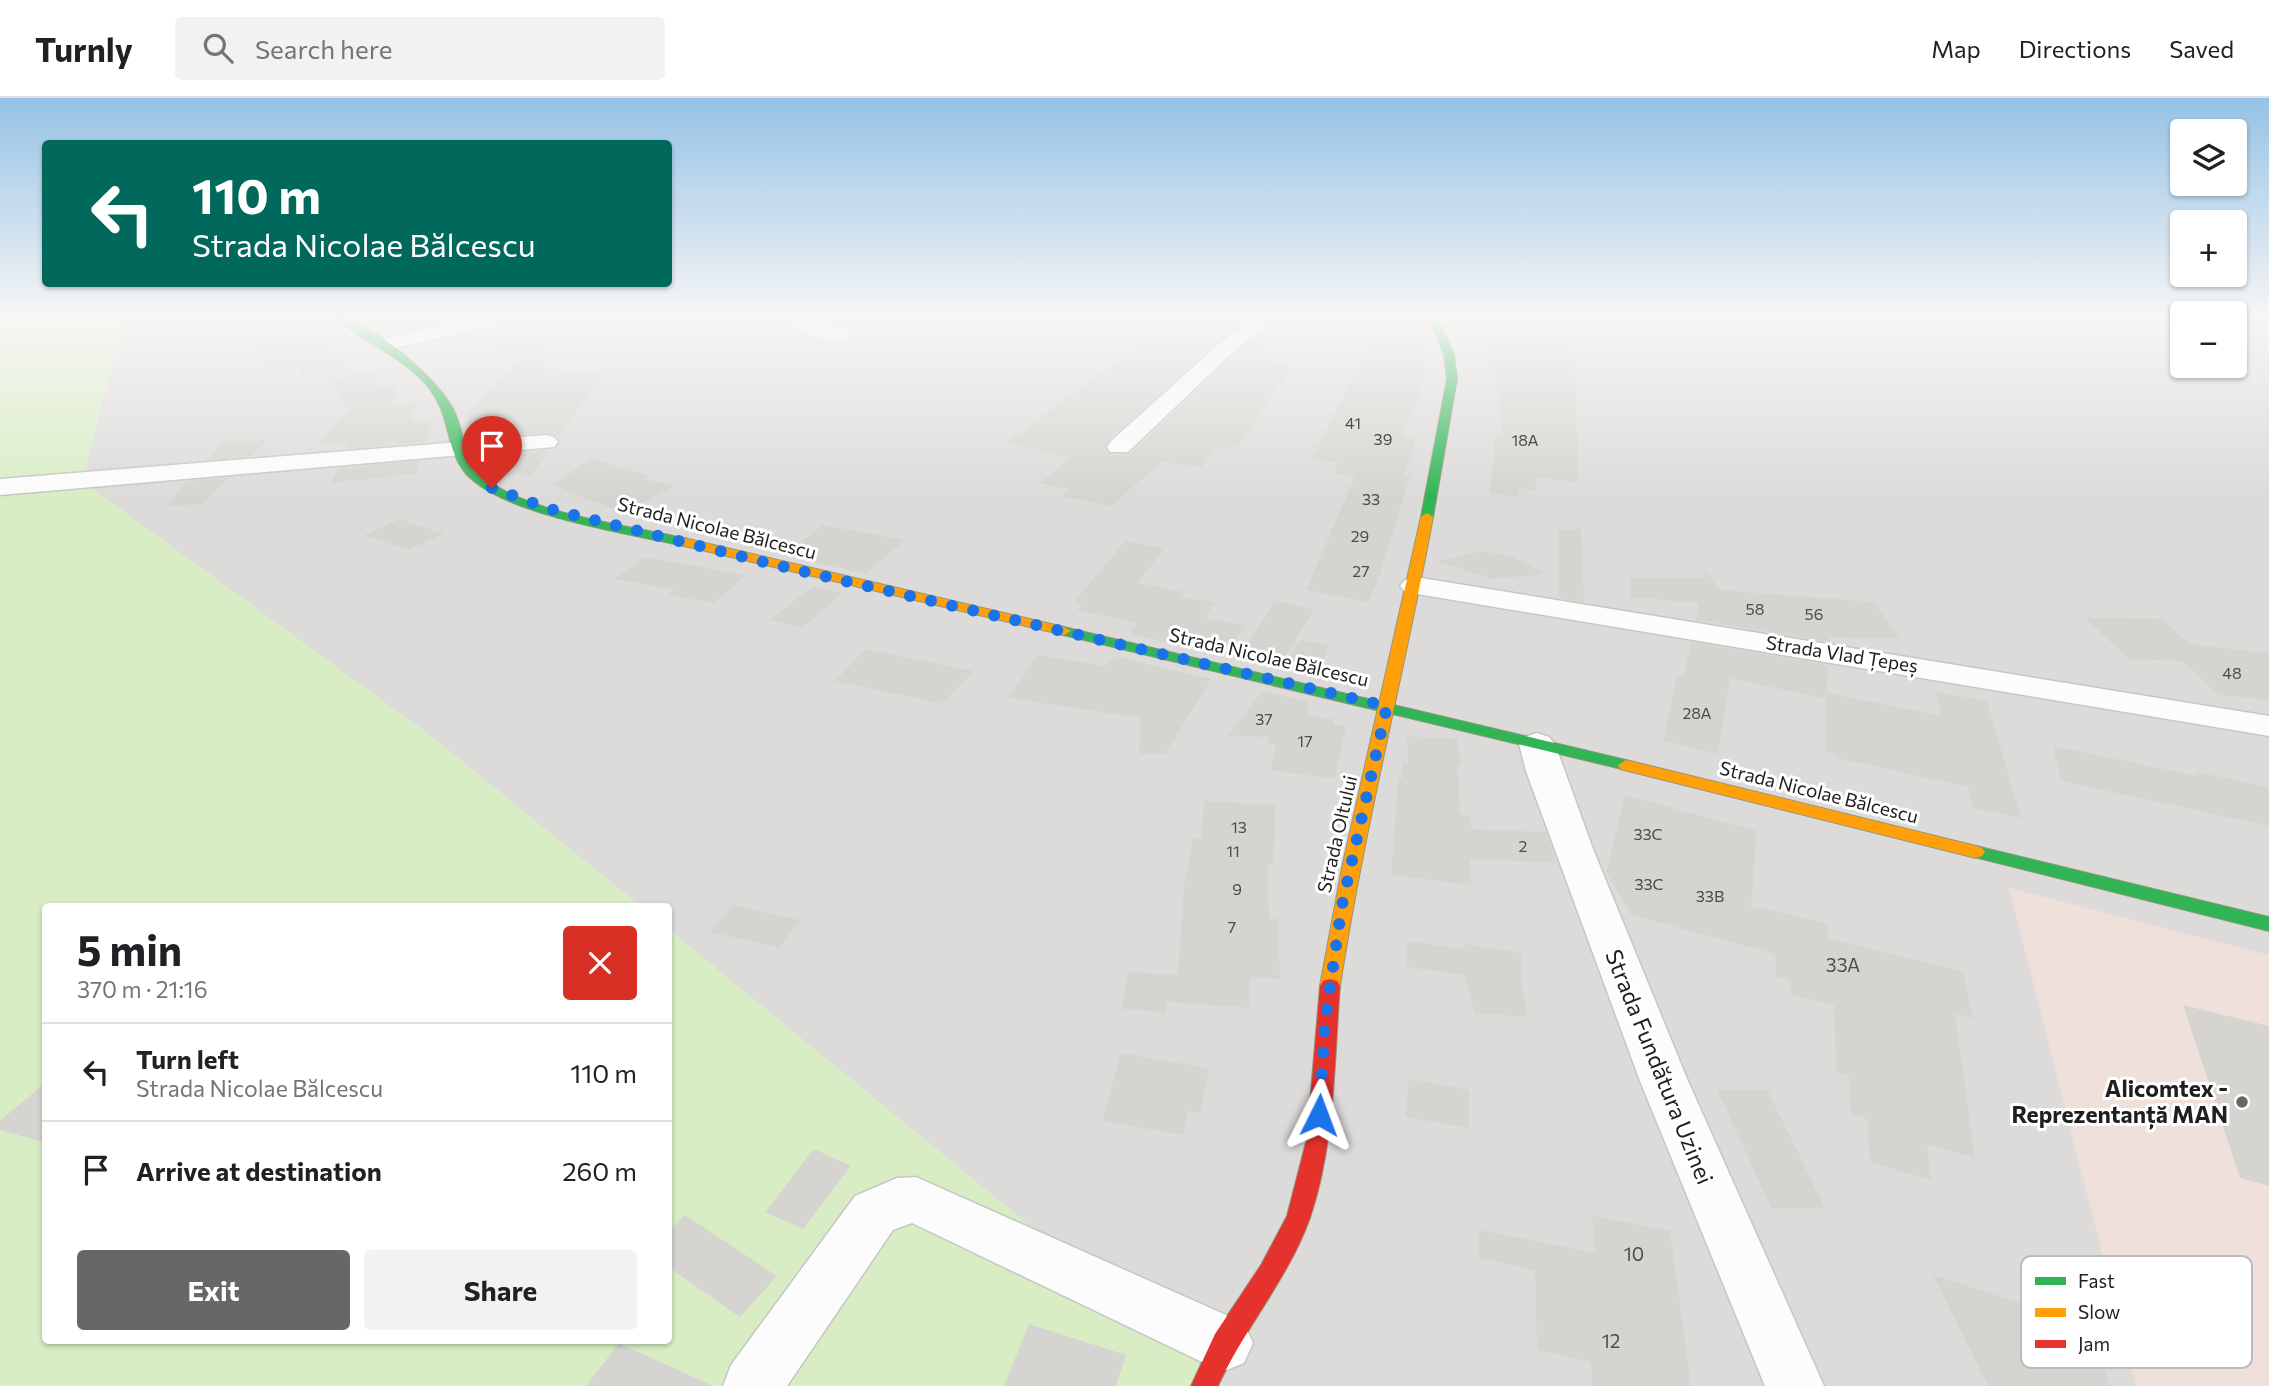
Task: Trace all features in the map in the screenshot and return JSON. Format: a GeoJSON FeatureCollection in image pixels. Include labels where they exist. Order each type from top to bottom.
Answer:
{"type":"FeatureCollection","features":[{"type":"Feature","properties":{"kind":"street","name":"Strada Nicolae Bălcescu"},"geometry":{"type":"LineString","coordinates":[[418,377],[440,397],[455,425],[458,450],[474,477],[505,493],[550,509],[780,566],[1387,706],[2269,924]]}},
{"type":"Feature","properties":{"kind":"street"},"geometry":{"type":"LineString","coordinates":[[1119,447],[1195,377]]}},
{"type":"Feature","properties":{"kind":"street","name":"Strada Oltului"},"geometry":{"type":"LineString","coordinates":[[1214,1365],[1270,1273],[1298,1218],[1318,1138],[1325,1022],[1342,905],[1415,586],[1452,377]]}},
{"type":"Feature","properties":{"kind":"street"},"geometry":{"type":"LineString","coordinates":[[0,487],[546,442]]}},
{"type":"Feature","properties":{"kind":"street","name":"Strada Vlad Țepeș"},"geometry":{"type":"LineString","coordinates":[[1415,586],[2269,726]]}},
{"type":"Feature","properties":{"kind":"street","name":"Strada Fundătura Uzinei"},"geometry":{"type":"LineString","coordinates":[[1537,744],[1544,771],[1614,957],[1743,1271],[1795,1386]]}},
{"type":"Feature","properties":{"kind":"street"},"geometry":{"type":"LineString","coordinates":[[752,1386],[874,1213],[897,1201],[916,1200],[1214,1365]]}},
{"type":"Feature","properties":{"kind":"shaded area"},"geometry":{"type":"Polygon","coordinates":[[[108,377],[2269,377],[2269,1386],[1225,1386],[672,932],[672,903],[636,903],[428,734],[83,482],[108,377]]]}},
{"type":"Feature","properties":{"kind":"shaded area"},"geometry":{"type":"Polygon","coordinates":[[[2009,888],[2269,955],[2269,1386],[2136,1386],[2131,1368],[2252,1368],[2252,1256],[2103,1256],[2009,888]]]}},
{"type":"Feature","properties":{"kind":"green space"},"geometry":{"type":"Polygon","coordinates":[[[0,377],[108,377],[83,482],[428,734],[636,903],[42,903],[42,1344],[672,1344],[672,932],[1225,1386],[0,1386],[0,377]]]}},
{"type":"Feature","properties":{"kind":"building"},"geometry":{"type":"Polygon","coordinates":[[[376,377],[381,387],[395,385],[393,405],[417,403],[409,422],[433,421],[426,442],[346,448],[349,443],[319,445],[348,410],[331,379],[376,377]]]}},
{"type":"Feature","properties":{"kind":"building"},"geometry":{"type":"Polygon","coordinates":[[[502,377],[600,377],[559,437],[546,432],[481,438],[477,425],[470,425],[466,414],[502,377]]]}},
{"type":"Feature","properties":{"kind":"building"},"geometry":{"type":"Polygon","coordinates":[[[1096,377],[1180,377],[1108,440],[1105,448],[1110,455],[1130,454],[1211,377],[1285,377],[1237,447],[1231,446],[1228,450],[1213,448],[1202,467],[1161,462],[1111,506],[1062,496],[1070,489],[1040,483],[1070,458],[1007,442],[1096,377]]]}},
{"type":"Feature","properties":{"kind":"building"},"geometry":{"type":"Polygon","coordinates":[[[1352,377],[1423,377],[1420,393],[1401,437],[1416,438],[1404,475],[1410,475],[1379,578],[1368,602],[1306,590],[1355,476],[1334,473],[1338,462],[1312,459],[1352,377]]]}},
{"type":"Feature","properties":{"kind":"building"},"geometry":{"type":"Polygon","coordinates":[[[1496,377],[1575,377],[1577,482],[1536,477],[1535,490],[1519,488],[1518,497],[1490,493],[1496,434],[1502,434],[1496,377]]]}},
{"type":"Feature","properties":{"kind":"building"},"geometry":{"type":"Polygon","coordinates":[[[268,440],[251,456],[208,460],[222,443],[268,440]]]}},
{"type":"Feature","properties":{"kind":"building"},"geometry":{"type":"Polygon","coordinates":[[[550,450],[531,477],[517,472],[508,476],[492,472],[485,456],[550,450]]]}},
{"type":"Feature","properties":{"kind":"building"},"geometry":{"type":"Polygon","coordinates":[[[591,458],[650,476],[644,479],[674,486],[624,513],[553,485],[591,458]]]}},
{"type":"Feature","properties":{"kind":"building"},"geometry":{"type":"Polygon","coordinates":[[[420,461],[417,473],[331,483],[338,468],[420,461]]]}},
{"type":"Feature","properties":{"kind":"building"},"geometry":{"type":"Polygon","coordinates":[[[229,478],[202,504],[166,506],[188,481],[229,478]]]}},
{"type":"Feature","properties":{"kind":"building"},"geometry":{"type":"Polygon","coordinates":[[[400,519],[444,534],[408,550],[364,535],[400,519]]]}},
{"type":"Feature","properties":{"kind":"building"},"geometry":{"type":"Polygon","coordinates":[[[823,525],[904,541],[865,574],[785,555],[823,525]]]}},
{"type":"Feature","properties":{"kind":"building"},"geometry":{"type":"Polygon","coordinates":[[[1559,529],[1581,529],[1584,602],[1559,598],[1559,529]]]}},
{"type":"Feature","properties":{"kind":"building"},"geometry":{"type":"Polygon","coordinates":[[[1125,541],[1164,548],[1138,583],[1184,592],[1181,597],[1214,602],[1205,618],[1245,625],[1226,656],[1129,634],[1137,623],[1077,610],[1082,604],[1074,602],[1125,541]]]}},
{"type":"Feature","properties":{"kind":"building"},"geometry":{"type":"Polygon","coordinates":[[[1480,551],[1508,555],[1547,574],[1492,579],[1438,561],[1480,551]]]}},
{"type":"Feature","properties":{"kind":"building"},"geometry":{"type":"Polygon","coordinates":[[[644,557],[746,575],[714,603],[668,595],[674,590],[615,579],[644,557]]]}},
{"type":"Feature","properties":{"kind":"building"},"geometry":{"type":"Polygon","coordinates":[[[1706,571],[1719,590],[1874,602],[1901,639],[1830,637],[1830,642],[1696,620],[1699,603],[1630,597],[1631,577],[1704,578],[1706,571]]]}},
{"type":"Feature","properties":{"kind":"building"},"geometry":{"type":"Polygon","coordinates":[[[814,586],[843,593],[802,628],[770,620],[814,586]]]}},
{"type":"Feature","properties":{"kind":"building"},"geometry":{"type":"Polygon","coordinates":[[[1275,601],[1314,609],[1286,656],[1245,648],[1275,601]]]}},
{"type":"Feature","properties":{"kind":"building"},"geometry":{"type":"Polygon","coordinates":[[[2085,618],[2162,619],[2189,644],[2269,653],[2269,700],[2219,695],[2182,661],[2129,659],[2085,618]]]}},
{"type":"Feature","properties":{"kind":"building"},"geometry":{"type":"Polygon","coordinates":[[[1301,640],[1328,645],[1318,677],[1279,668],[1301,640]]]}},
{"type":"Feature","properties":{"kind":"building"},"geometry":{"type":"Polygon","coordinates":[[[1691,642],[1828,665],[1827,693],[1942,716],[1936,692],[1987,701],[2021,818],[1973,808],[1968,787],[1838,758],[1839,755],[1826,752],[1825,699],[1730,678],[1718,754],[1663,741],[1677,675],[1684,676],[1691,642]]]}},
{"type":"Feature","properties":{"kind":"building"},"geometry":{"type":"Polygon","coordinates":[[[866,649],[973,671],[943,704],[835,681],[866,649]]]}},
{"type":"Feature","properties":{"kind":"building"},"geometry":{"type":"Polygon","coordinates":[[[1038,655],[1105,666],[1113,656],[1211,679],[1165,754],[1139,754],[1140,718],[1009,698],[1038,655]]]}},
{"type":"Feature","properties":{"kind":"building"},"geometry":{"type":"Polygon","coordinates":[[[1262,691],[1310,702],[1306,715],[1334,719],[1333,724],[1346,726],[1335,779],[1270,770],[1276,744],[1267,743],[1268,737],[1228,736],[1262,691]]]}},
{"type":"Feature","properties":{"kind":"building"},"geometry":{"type":"Polygon","coordinates":[[[1407,736],[1457,739],[1461,765],[1458,765],[1460,814],[1471,816],[1471,829],[1546,832],[1557,863],[1470,859],[1471,885],[1391,875],[1398,778],[1402,779],[1402,764],[1408,764],[1407,736]]]}},
{"type":"Feature","properties":{"kind":"building"},"geometry":{"type":"Polygon","coordinates":[[[2053,746],[2198,776],[2197,772],[2269,787],[2269,826],[2061,781],[2053,746]]]}},
{"type":"Feature","properties":{"kind":"building"},"geometry":{"type":"Polygon","coordinates":[[[1625,795],[1757,831],[1751,906],[1827,923],[1829,939],[1963,971],[1973,1018],[1955,1014],[1975,1158],[1927,1144],[1931,1180],[1870,1162],[1867,1119],[1851,1114],[1849,1076],[1836,1072],[1834,1005],[1792,995],[1790,980],[1776,977],[1775,954],[1631,915],[1606,872],[1625,795]]]}},
{"type":"Feature","properties":{"kind":"building"},"geometry":{"type":"Polygon","coordinates":[[[1204,801],[1275,805],[1274,864],[1268,864],[1269,919],[1278,919],[1280,979],[1250,977],[1249,1008],[1167,1002],[1166,1012],[1122,1009],[1127,972],[1178,975],[1185,873],[1188,873],[1192,839],[1201,839],[1204,801]]]}},
{"type":"Feature","properties":{"kind":"building"},"geometry":{"type":"Polygon","coordinates":[[[732,905],[800,920],[780,948],[710,932],[732,905]]]}},
{"type":"Feature","properties":{"kind":"building"},"geometry":{"type":"Polygon","coordinates":[[[1407,941],[1464,949],[1465,944],[1522,953],[1522,987],[1528,1017],[1474,1013],[1465,975],[1407,967],[1407,941]]]}},
{"type":"Feature","properties":{"kind":"building","name":"Alicomtex - Reprezentanță MAN"},"geometry":{"type":"Polygon","coordinates":[[[2183,1005],[2269,1026],[2269,1186],[2240,1178],[2183,1005]]]}},
{"type":"Feature","properties":{"kind":"building"},"geometry":{"type":"Polygon","coordinates":[[[1121,1053],[1209,1068],[1200,1113],[1188,1111],[1183,1135],[1102,1121],[1121,1053]]]}},
{"type":"Feature","properties":{"kind":"building"},"geometry":{"type":"Polygon","coordinates":[[[1409,1079],[1469,1090],[1469,1128],[1405,1117],[1409,1079]]]}},
{"type":"Feature","properties":{"kind":"building"},"geometry":{"type":"Polygon","coordinates":[[[42,1085],[42,1142],[0,1130],[0,1121],[42,1085]]]}},
{"type":"Feature","properties":{"kind":"building"},"geometry":{"type":"Polygon","coordinates":[[[1717,1089],[1767,1089],[1825,1208],[1771,1208],[1717,1089]]]}},
{"type":"Feature","properties":{"kind":"building"},"geometry":{"type":"Polygon","coordinates":[[[814,1149],[851,1166],[803,1229],[765,1212],[814,1149]]]}},
{"type":"Feature","properties":{"kind":"building"},"geometry":{"type":"Polygon","coordinates":[[[685,1215],[777,1276],[740,1317],[672,1270],[672,1228],[685,1215]]]}},
{"type":"Feature","properties":{"kind":"building"},"geometry":{"type":"Polygon","coordinates":[[[1592,1216],[1670,1231],[1691,1386],[1592,1386],[1591,1362],[1537,1350],[1535,1270],[1479,1258],[1479,1230],[1595,1253],[1592,1216]]]}},
{"type":"Feature","properties":{"kind":"building"},"geometry":{"type":"Polygon","coordinates":[[[1933,1275],[2020,1303],[2021,1368],[2104,1368],[2110,1386],[1988,1386],[1933,1275]]]}},
{"type":"Feature","properties":{"kind":"building"},"geometry":{"type":"Polygon","coordinates":[[[1029,1324],[1126,1355],[1116,1386],[1004,1386],[1029,1324]]]}},
{"type":"Feature","properties":{"kind":"building"},"geometry":{"type":"Polygon","coordinates":[[[618,1344],[621,1344],[713,1386],[586,1386],[618,1344]]]}},
{"type":"Feature","properties":{"kind":"traffic: fast"},"geometry":{"type":"LineString","coordinates":[[425,377],[448,409],[466,467],[488,486],[512,498],[571,517],[684,542]]}},
{"type":"Feature","properties":{"kind":"traffic: fast"},"geometry":{"type":"LineString","coordinates":[[1427,517],[1452,377]]}},
{"type":"Feature","properties":{"kind":"traffic: fast"},"geometry":{"type":"LineString","coordinates":[[1064,631],[1626,765]]}},
{"type":"Feature","properties":{"kind":"traffic: fast"},"geometry":{"type":"LineString","coordinates":[[1976,852],[2269,924]]}},
{"type":"Feature","properties":{"kind":"traffic: slow"},"geometry":{"type":"LineString","coordinates":[[1330,986],[1351,868],[1427,517]]}},
{"type":"Feature","properties":{"kind":"traffic: slow"},"geometry":{"type":"LineString","coordinates":[[684,542],[1064,631]]}},
{"type":"Feature","properties":{"kind":"traffic: slow"},"geometry":{"type":"LineString","coordinates":[[1626,765],[1976,852]]}},
{"type":"Feature","properties":{"kind":"traffic: jam"},"geometry":{"type":"LineString","coordinates":[[1204,1386],[1224,1343],[1270,1273],[1298,1218],[1318,1138],[1330,986]]}},
{"type":"Feature","properties":{"kind":"place","name":"Alicomtex - Reprezentanță MAN"},"geometry":{"type":"Point","coordinates":[2242,1102]}},
{"type":"Feature","properties":{"kind":"route"},"geometry":{"type":"LineString","coordinates":[[492,488],[550,509],[640,532],[1387,706],[1342,905],[1325,1022],[1319,1115]]}}]}
